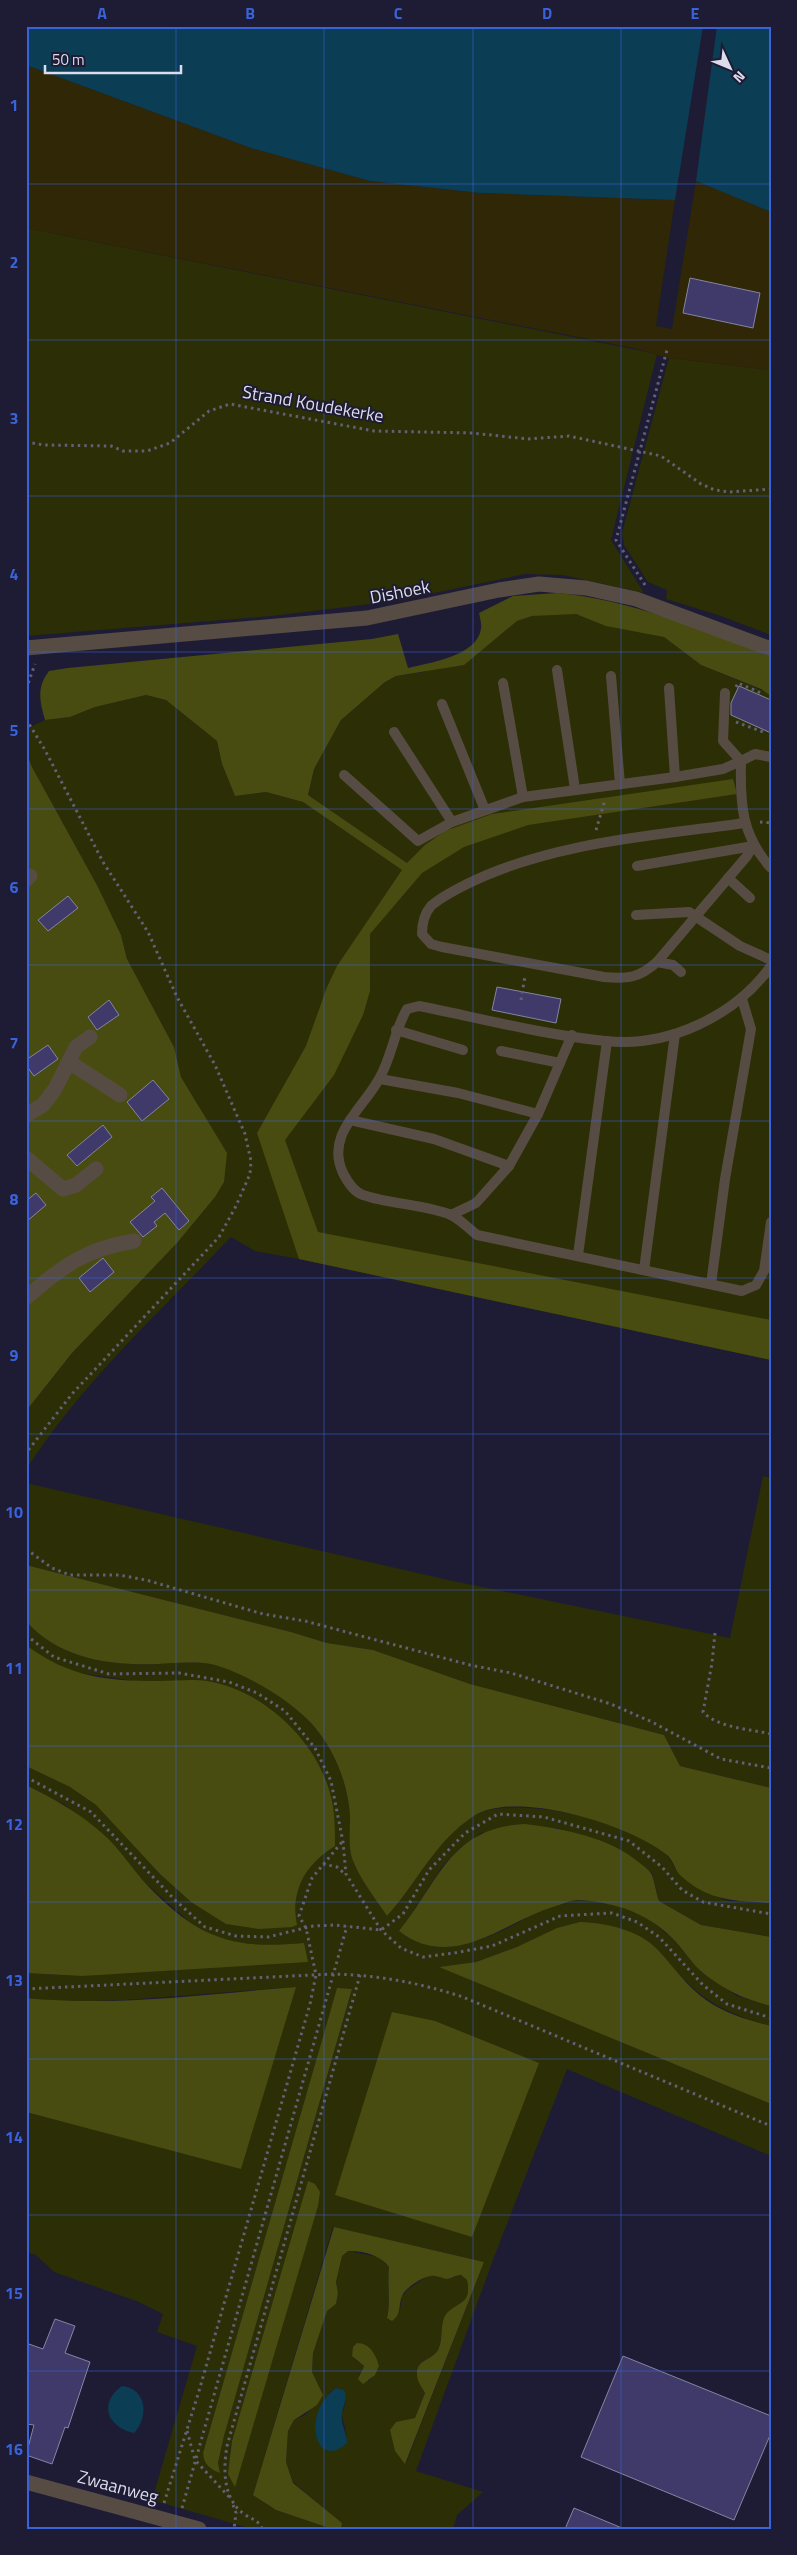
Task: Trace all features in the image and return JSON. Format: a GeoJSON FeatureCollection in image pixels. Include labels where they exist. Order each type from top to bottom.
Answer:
{"type":"FeatureCollection","features":[{"type":"Feature","properties":{"kind":"street","name":"Dishoek"},"geometry":{"type":"LineString","coordinates":[[26,648],[367,618],[499,590],[539,584],[586,588],[659,606],[771,649]]}},
{"type":"Feature","properties":{"kind":"street"},"geometry":{"type":"LineString","coordinates":[[26,1115],[43,1106],[55,1089],[76,1047],[90,1038]]}},
{"type":"Feature","properties":{"kind":"street"},"geometry":{"type":"LineString","coordinates":[[69,1062],[120,1095]]}},
{"type":"Feature","properties":{"kind":"street"},"geometry":{"type":"LineString","coordinates":[[26,1158],[63,1189],[76,1185],[96,1169]]}},
{"type":"Feature","properties":{"kind":"street"},"geometry":{"type":"LineString","coordinates":[[26,1298],[76,1259],[105,1246],[134,1241]]}},
{"type":"Feature","properties":{"kind":"street","name":"Zwaanweg"},"geometry":{"type":"LineString","coordinates":[[26,2482],[199,2529]]}},
{"type":"Feature","properties":{"kind":"lane"},"geometry":{"type":"LineString","coordinates":[[558,670],[575,789]]}},
{"type":"Feature","properties":{"kind":"lane"},"geometry":{"type":"LineString","coordinates":[[611,676],[620,784]]}},
{"type":"Feature","properties":{"kind":"lane"},"geometry":{"type":"LineString","coordinates":[[503,683],[524,797]]}},
{"type":"Feature","properties":{"kind":"lane"},"geometry":{"type":"LineString","coordinates":[[669,688],[675,777]]}},
{"type":"Feature","properties":{"kind":"lane"},"geometry":{"type":"LineString","coordinates":[[730,692],[723,717],[723,741],[741,761],[740,786],[745,823],[753,846],[771,868]]}},
{"type":"Feature","properties":{"kind":"lane"},"geometry":{"type":"LineString","coordinates":[[442,704],[485,810]]}},
{"type":"Feature","properties":{"kind":"lane"},"geometry":{"type":"LineString","coordinates":[[394,732],[452,822]]}},
{"type":"Feature","properties":{"kind":"lane"},"geometry":{"type":"LineString","coordinates":[[344,775],[418,841],[452,822],[524,797],[723,769],[755,754],[771,757]]}},
{"type":"Feature","properties":{"kind":"lane"},"geometry":{"type":"LineString","coordinates":[[745,823],[591,845],[497,869],[450,893],[431,906],[422,922],[422,934],[431,944],[528,964],[625,979],[645,973],[658,962],[747,856],[753,846]]}},
{"type":"Feature","properties":{"kind":"lane"},"geometry":{"type":"LineString","coordinates":[[637,866],[753,846]]}},
{"type":"Feature","properties":{"kind":"lane"},"geometry":{"type":"LineString","coordinates":[[728,878],[750,898]]}},
{"type":"Feature","properties":{"kind":"lane"},"geometry":{"type":"LineString","coordinates":[[636,915],[690,912],[698,915],[740,946],[771,960]]}},
{"type":"Feature","properties":{"kind":"lane"},"geometry":{"type":"LineString","coordinates":[[658,962],[673,965],[681,972]]}},
{"type":"Feature","properties":{"kind":"lane"},"geometry":{"type":"LineString","coordinates":[[771,966],[742,999],[690,1028],[664,1037],[607,1041],[419,1006],[407,1008],[396,1030],[380,1079],[340,1135],[338,1151],[339,1166],[347,1182],[361,1195],[406,1203],[451,1215],[477,1235],[742,1291],[756,1285],[764,1271],[771,1222]]}},
{"type":"Feature","properties":{"kind":"lane"},"geometry":{"type":"LineString","coordinates":[[711,1284],[725,1179],[751,1029],[742,999]]}},
{"type":"Feature","properties":{"kind":"lane"},"geometry":{"type":"LineString","coordinates":[[396,1030],[463,1050]]}},
{"type":"Feature","properties":{"kind":"lane"},"geometry":{"type":"LineString","coordinates":[[644,1270],[675,1034]]}},
{"type":"Feature","properties":{"kind":"lane"},"geometry":{"type":"LineString","coordinates":[[451,1215],[476,1203],[509,1166],[538,1114],[572,1035]]}},
{"type":"Feature","properties":{"kind":"lane"},"geometry":{"type":"LineString","coordinates":[[578,1255],[607,1041]]}},
{"type":"Feature","properties":{"kind":"lane"},"geometry":{"type":"LineString","coordinates":[[501,1051],[560,1063]]}},
{"type":"Feature","properties":{"kind":"lane"},"geometry":{"type":"LineString","coordinates":[[380,1079],[458,1093],[538,1114]]}},
{"type":"Feature","properties":{"kind":"lane"},"geometry":{"type":"LineString","coordinates":[[350,1120],[434,1139],[509,1166]]}},
{"type":"Feature","properties":{"kind":"path"},"geometry":{"type":"LineString","coordinates":[[659,606],[659,591],[646,586],[616,540],[667,350]]}},
{"type":"Feature","properties":{"kind":"path","name":"Strand Koudekerke"},"geometry":{"type":"LineString","coordinates":[[26,442],[44,445],[111,446],[123,451],[148,452],[170,443],[209,411],[230,404],[374,431],[472,433],[528,439],[569,436],[661,456],[701,484],[715,490],[730,492],[771,489]]}},
{"type":"Feature","properties":{"kind":"path"},"geometry":{"type":"LineString","coordinates":[[26,689],[36,664]]}},
{"type":"Feature","properties":{"kind":"path"},"geometry":{"type":"LineString","coordinates":[[730,692],[738,683],[761,693],[760,695]]}},
{"type":"Feature","properties":{"kind":"path"},"geometry":{"type":"LineString","coordinates":[[723,717],[766,733]]}},
{"type":"Feature","properties":{"kind":"path"},"geometry":{"type":"LineString","coordinates":[[26,720],[45,750],[103,862],[148,932],[177,998],[215,1065],[245,1134],[251,1161],[250,1174],[240,1198],[219,1237],[72,1394],[26,1453]]}},
{"type":"Feature","properties":{"kind":"path"},"geometry":{"type":"LineString","coordinates":[[591,845],[609,785]]}},
{"type":"Feature","properties":{"kind":"path"},"geometry":{"type":"LineString","coordinates":[[521,1000],[528,964]]}},
{"type":"Feature","properties":{"kind":"path"},"geometry":{"type":"LineString","coordinates":[[26,1549],[52,1568],[70,1575],[119,1575],[146,1580],[263,1614],[305,1621],[470,1665],[510,1673],[612,1704],[652,1722],[721,1759],[771,1768]]}},
{"type":"Feature","properties":{"kind":"path"},"geometry":{"type":"LineString","coordinates":[[716,1633],[703,1712],[708,1718],[720,1723],[771,1734]]}},
{"type":"Feature","properties":{"kind":"path"},"geometry":{"type":"LineString","coordinates":[[26,1635],[54,1657],[109,1674],[179,1673],[229,1682],[257,1693],[285,1711],[315,1748],[330,1781],[343,1842],[346,1874]]}},
{"type":"Feature","properties":{"kind":"path"},"geometry":{"type":"LineString","coordinates":[[26,1777],[91,1812],[176,1900],[205,1927],[236,1936],[268,1937],[313,1926],[347,1926],[382,1930],[402,1914],[429,1870],[465,1832],[498,1814],[544,1817],[629,1841],[662,1867],[682,1890],[702,1902],[771,1914]]}},
{"type":"Feature","properties":{"kind":"path"},"geometry":{"type":"LineString","coordinates":[[160,2518],[266,2161],[310,2004],[316,1975],[306,1928],[300,1916],[312,1878],[322,1864],[343,1842]]}},
{"type":"Feature","properties":{"kind":"path"},"geometry":{"type":"LineString","coordinates":[[322,1864],[337,1867],[346,1874],[382,1930],[401,1948],[423,1957],[492,1946],[560,1916],[612,1913],[637,1922],[659,1937],[703,1985],[727,2004],[771,2018]]}},
{"type":"Feature","properties":{"kind":"path"},"geometry":{"type":"LineString","coordinates":[[178,2523],[347,1926]]}},
{"type":"Feature","properties":{"kind":"path"},"geometry":{"type":"LineString","coordinates":[[26,1989],[332,1974],[360,1975],[419,1984],[463,1997],[771,2126]]}},
{"type":"Feature","properties":{"kind":"path"},"geometry":{"type":"LineString","coordinates":[[234,2529],[236,2513],[225,2477],[227,2446],[360,1975]]}},
{"type":"Feature","properties":{"kind":"path"},"geometry":{"type":"LineString","coordinates":[[187,2430],[195,2460],[241,2512],[259,2522],[262,2529]]}},
{"type":"Feature","properties":{"kind":"green space"},"geometry":{"type":"Polygon","coordinates":[[[26,228],[657,354],[611,540],[644,593],[563,575],[525,574],[396,601],[271,616],[26,636],[26,228]]]}},
{"type":"Feature","properties":{"kind":"green space"},"geometry":{"type":"Polygon","coordinates":[[[669,358],[771,370],[771,635],[718,615],[666,599],[667,590],[648,582],[624,545],[622,533],[669,358]]]}},
{"type":"Feature","properties":{"kind":"green space"},"geometry":{"type":"Polygon","coordinates":[[[559,613],[576,614],[664,637],[701,665],[771,694],[771,1360],[255,1251],[231,1237],[97,1377],[48,1438],[26,1470],[26,1411],[72,1353],[177,1243],[215,1197],[199,1106],[181,1077],[174,1047],[127,959],[121,935],[98,887],[32,767],[26,752],[26,729],[45,720],[70,717],[95,707],[146,695],[166,700],[217,741],[222,764],[235,796],[266,792],[303,802],[402,870],[407,863],[308,795],[314,769],[341,720],[385,682],[396,676],[424,672],[485,647],[517,621],[532,616],[559,613]]]}},
{"type":"Feature","properties":{"kind":"green space"},"geometry":{"type":"Polygon","coordinates":[[[763,1476],[771,1478],[771,1788],[680,1766],[664,1735],[470,1684],[373,1650],[327,1643],[291,1632],[26,1565],[26,1483],[448,1580],[730,1638],[763,1476]]]}},
{"type":"Feature","properties":{"kind":"green space"},"geometry":{"type":"Polygon","coordinates":[[[26,1621],[39,1634],[54,1644],[87,1658],[140,1664],[194,1663],[215,1665],[240,1674],[266,1688],[291,1705],[311,1723],[327,1743],[333,1755],[343,1779],[349,1804],[352,1857],[363,1880],[387,1916],[437,1850],[460,1826],[474,1816],[489,1810],[509,1808],[556,1811],[604,1822],[624,1829],[659,1848],[669,1858],[679,1874],[715,1895],[725,1900],[736,1902],[771,1903],[771,1937],[701,1925],[659,1901],[652,1873],[614,1847],[557,1828],[481,1833],[460,1848],[442,1867],[399,1931],[434,1947],[452,1946],[480,1940],[542,1910],[576,1900],[612,1904],[648,1918],[674,1940],[701,1972],[737,1996],[771,2006],[771,2026],[734,2014],[694,1989],[657,1949],[517,1947],[476,1962],[440,1967],[771,2104],[771,2156],[567,2069],[493,2260],[416,2471],[483,2492],[457,2515],[453,2529],[341,2529],[341,2523],[293,2482],[286,2462],[288,2431],[294,2420],[305,2415],[323,2395],[312,2372],[313,2353],[327,2311],[336,2304],[338,2293],[336,2282],[342,2256],[348,2251],[379,2257],[389,2267],[387,2318],[400,2310],[402,2296],[408,2289],[426,2277],[432,2275],[448,2279],[461,2275],[467,2280],[468,2294],[464,2301],[452,2309],[445,2317],[439,2348],[436,2353],[418,2367],[418,2376],[425,2393],[415,2418],[407,2420],[395,2451],[406,2463],[484,2262],[333,2227],[253,2495],[276,2510],[332,2529],[252,2529],[152,2500],[197,2346],[157,2332],[163,2314],[139,2302],[54,2272],[36,2255],[26,2252],[26,2112],[241,2168],[295,1987],[124,2000],[68,2002],[26,1998],[26,1973],[82,1976],[303,1943],[274,1946],[249,1944],[224,1940],[197,1929],[149,1886],[65,1805],[26,1785],[26,1766],[70,1787],[96,1805],[160,1874],[191,1902],[296,1925],[296,1900],[302,1879],[315,1862],[335,1846],[330,1793],[175,1681],[134,1681],[73,1672],[44,1658],[26,1645],[26,1621]],[[337,1988],[203,2453],[208,2465],[220,2473],[218,2463],[224,2436],[352,1990],[337,1988]],[[308,2181],[232,2441],[228,2458],[308,2181]],[[354,2359],[364,2366],[359,2375],[369,2381],[379,2366],[354,2359]],[[336,2388],[330,2392],[320,2409],[347,2437],[342,2415],[346,2400],[336,2388]]]}},
{"type":"Feature","properties":{"kind":"shaded area"},"geometry":{"type":"Polygon","coordinates":[[[558,593],[613,602],[640,609],[771,657],[771,696],[761,689],[701,665],[664,637],[606,626],[576,614],[532,616],[517,621],[464,665],[396,676],[385,682],[341,720],[314,769],[308,795],[407,863],[425,845],[445,831],[492,814],[733,779],[737,794],[528,825],[464,847],[422,873],[370,934],[370,991],[363,1015],[334,1075],[285,1140],[318,1232],[771,1320],[771,1360],[299,1259],[257,1133],[306,1046],[327,987],[337,966],[402,870],[303,802],[266,792],[235,796],[222,764],[217,741],[166,700],[146,695],[95,707],[70,717],[45,720],[40,695],[42,683],[49,671],[372,639],[398,634],[408,668],[451,657],[471,646],[478,638],[481,629],[479,613],[513,596],[558,593]]]}},
{"type":"Feature","properties":{"kind":"shaded area"},"geometry":{"type":"Polygon","coordinates":[[[26,752],[32,767],[98,887],[121,935],[127,959],[174,1047],[181,1077],[227,1153],[224,1182],[215,1197],[177,1243],[72,1353],[26,1411],[26,752]]]}},
{"type":"Feature","properties":{"kind":"shaded area"},"geometry":{"type":"Polygon","coordinates":[[[26,1565],[291,1632],[327,1643],[373,1650],[470,1684],[664,1735],[680,1766],[771,1788],[771,1903],[733,1900],[706,1893],[683,1878],[667,1855],[628,1832],[573,1814],[517,1806],[493,1809],[474,1816],[460,1826],[437,1850],[387,1916],[363,1880],[352,1858],[349,1804],[338,1766],[327,1743],[302,1714],[266,1688],[240,1674],[215,1665],[194,1663],[140,1664],[104,1661],[87,1658],[54,1644],[39,1634],[26,1621],[26,1565]]]}},
{"type":"Feature","properties":{"kind":"shaded area"},"geometry":{"type":"Polygon","coordinates":[[[26,1645],[57,1664],[89,1675],[139,1681],[201,1680],[228,1686],[267,1706],[284,1720],[313,1754],[323,1773],[332,1799],[334,1820],[335,1846],[308,1870],[298,1889],[295,1912],[297,1925],[259,1929],[226,1924],[191,1902],[160,1874],[96,1805],[70,1787],[26,1766],[26,1645]]]}},
{"type":"Feature","properties":{"kind":"shaded area"},"geometry":{"type":"Polygon","coordinates":[[[26,1785],[66,1807],[94,1826],[115,1846],[142,1880],[166,1904],[200,1929],[236,1942],[279,1945],[304,1943],[308,1962],[82,1976],[26,1973],[26,1785]]]}},
{"type":"Feature","properties":{"kind":"shaded area"},"geometry":{"type":"Polygon","coordinates":[[[525,1824],[586,1836],[615,1847],[629,1855],[651,1874],[659,1901],[701,1925],[771,1937],[771,2006],[728,1990],[699,1970],[676,1942],[655,1924],[632,1911],[605,1903],[570,1901],[537,1913],[479,1940],[459,1946],[439,1947],[419,1943],[399,1931],[449,1860],[463,1846],[479,1835],[499,1828],[525,1824]]]}},
{"type":"Feature","properties":{"kind":"shaded area"},"geometry":{"type":"Polygon","coordinates":[[[580,1922],[612,1926],[642,1937],[658,1950],[687,1983],[706,2000],[729,2013],[771,2026],[771,2104],[439,1967],[476,1962],[517,1947],[557,1928],[580,1922]]]}},
{"type":"Feature","properties":{"kind":"shaded area"},"geometry":{"type":"Polygon","coordinates":[[[296,1987],[241,2169],[26,2112],[26,1998],[94,2001],[127,2000],[296,1987]]]}},
{"type":"Feature","properties":{"kind":"shaded area"},"geometry":{"type":"Polygon","coordinates":[[[337,1988],[352,1989],[224,2436],[218,2463],[220,2473],[208,2466],[203,2453],[337,1988]]]}},
{"type":"Feature","properties":{"kind":"shaded area"},"geometry":{"type":"Polygon","coordinates":[[[392,2012],[435,2021],[539,2063],[472,2237],[335,2195],[392,2012]]]}},
{"type":"Feature","properties":{"kind":"shaded area"},"geometry":{"type":"Polygon","coordinates":[[[308,2181],[315,2184],[320,2192],[318,2206],[235,2487],[228,2474],[232,2441],[308,2181]]]}},
{"type":"Feature","properties":{"kind":"shaded area"},"geometry":{"type":"Polygon","coordinates":[[[334,2227],[484,2262],[405,2464],[395,2451],[390,2430],[396,2422],[415,2418],[425,2393],[417,2377],[418,2367],[438,2350],[442,2326],[447,2313],[463,2301],[468,2294],[467,2280],[461,2275],[446,2279],[431,2276],[419,2281],[410,2286],[404,2293],[399,2313],[392,2321],[387,2318],[389,2267],[386,2263],[376,2256],[359,2251],[348,2251],[342,2256],[336,2282],[338,2293],[336,2304],[327,2311],[313,2353],[312,2372],[323,2395],[317,2405],[294,2420],[288,2431],[286,2462],[293,2483],[342,2523],[341,2529],[332,2529],[276,2510],[253,2495],[334,2227]]]}},
{"type":"Feature","properties":{"kind":"shaded area"},"geometry":{"type":"Polygon","coordinates":[[[357,2343],[369,2347],[379,2366],[375,2375],[363,2384],[358,2379],[364,2366],[352,2356],[353,2347],[357,2343]]]}},
{"type":"Feature","properties":{"kind":"sand"},"geometry":{"type":"Polygon","coordinates":[[[26,65],[251,148],[370,181],[480,193],[675,200],[656,326],[672,329],[696,181],[771,212],[771,370],[669,358],[633,348],[26,228],[26,65]]]}},
{"type":"Feature","properties":{"kind":"water"},"geometry":{"type":"Polygon","coordinates":[[[26,26],[703,26],[675,200],[480,193],[370,181],[251,148],[26,65],[26,26]]]}},
{"type":"Feature","properties":{"kind":"water"},"geometry":{"type":"Polygon","coordinates":[[[717,26],[771,26],[771,212],[696,181],[717,26]]]}},
{"type":"Feature","properties":{"kind":"water"},"geometry":{"type":"Polygon","coordinates":[[[122,2386],[137,2392],[143,2405],[142,2419],[134,2433],[117,2426],[109,2414],[110,2400],[122,2386]]]}},
{"type":"Feature","properties":{"kind":"water"},"geometry":{"type":"Polygon","coordinates":[[[336,2388],[344,2390],[345,2394],[342,2418],[347,2443],[336,2450],[327,2450],[320,2445],[316,2436],[316,2424],[318,2411],[325,2399],[336,2388]]]}},
{"type":"Feature","properties":{"kind":"building"},"geometry":{"type":"Polygon","coordinates":[[[690,278],[760,293],[753,328],[683,313],[690,278]]]}},
{"type":"Feature","properties":{"kind":"building"},"geometry":{"type":"Polygon","coordinates":[[[739,686],[771,700],[771,733],[731,715],[731,703],[739,686]]]}},
{"type":"Feature","properties":{"kind":"building"},"geometry":{"type":"Polygon","coordinates":[[[68,896],[78,908],[48,931],[38,920],[68,896]]]}},
{"type":"Feature","properties":{"kind":"building"},"geometry":{"type":"Polygon","coordinates":[[[497,987],[561,999],[556,1023],[492,1010],[497,987]]]}},
{"type":"Feature","properties":{"kind":"building"},"geometry":{"type":"Polygon","coordinates":[[[109,1000],[119,1015],[97,1030],[88,1017],[109,1000]]]}},
{"type":"Feature","properties":{"kind":"building"},"geometry":{"type":"Polygon","coordinates":[[[48,1045],[58,1059],[34,1076],[26,1065],[26,1060],[48,1045]]]}},
{"type":"Feature","properties":{"kind":"building"},"geometry":{"type":"Polygon","coordinates":[[[153,1080],[169,1099],[142,1121],[127,1102],[153,1080]]]}},
{"type":"Feature","properties":{"kind":"building"},"geometry":{"type":"Polygon","coordinates":[[[103,1125],[112,1137],[77,1166],[67,1155],[103,1125]]]}},
{"type":"Feature","properties":{"kind":"building"},"geometry":{"type":"Polygon","coordinates":[[[162,1188],[189,1221],[179,1230],[165,1213],[154,1222],[157,1226],[143,1237],[130,1222],[155,1201],[151,1197],[162,1188]]]}},
{"type":"Feature","properties":{"kind":"building"},"geometry":{"type":"Polygon","coordinates":[[[36,1193],[46,1205],[26,1222],[26,1201],[36,1193]]]}},
{"type":"Feature","properties":{"kind":"building"},"geometry":{"type":"Polygon","coordinates":[[[103,1258],[114,1272],[90,1292],[79,1278],[103,1258]]]}},
{"type":"Feature","properties":{"kind":"building"},"geometry":{"type":"Polygon","coordinates":[[[55,2319],[75,2326],[65,2353],[90,2362],[68,2428],[65,2427],[52,2464],[26,2455],[34,2425],[26,2424],[26,2343],[43,2349],[55,2319]]]}},
{"type":"Feature","properties":{"kind":"building"},"geometry":{"type":"Polygon","coordinates":[[[623,2356],[771,2416],[771,2433],[734,2520],[581,2457],[623,2356]]]}},
{"type":"Feature","properties":{"kind":"building"},"geometry":{"type":"Polygon","coordinates":[[[574,2508],[622,2528],[622,2529],[565,2529],[574,2508]]]}}]}
